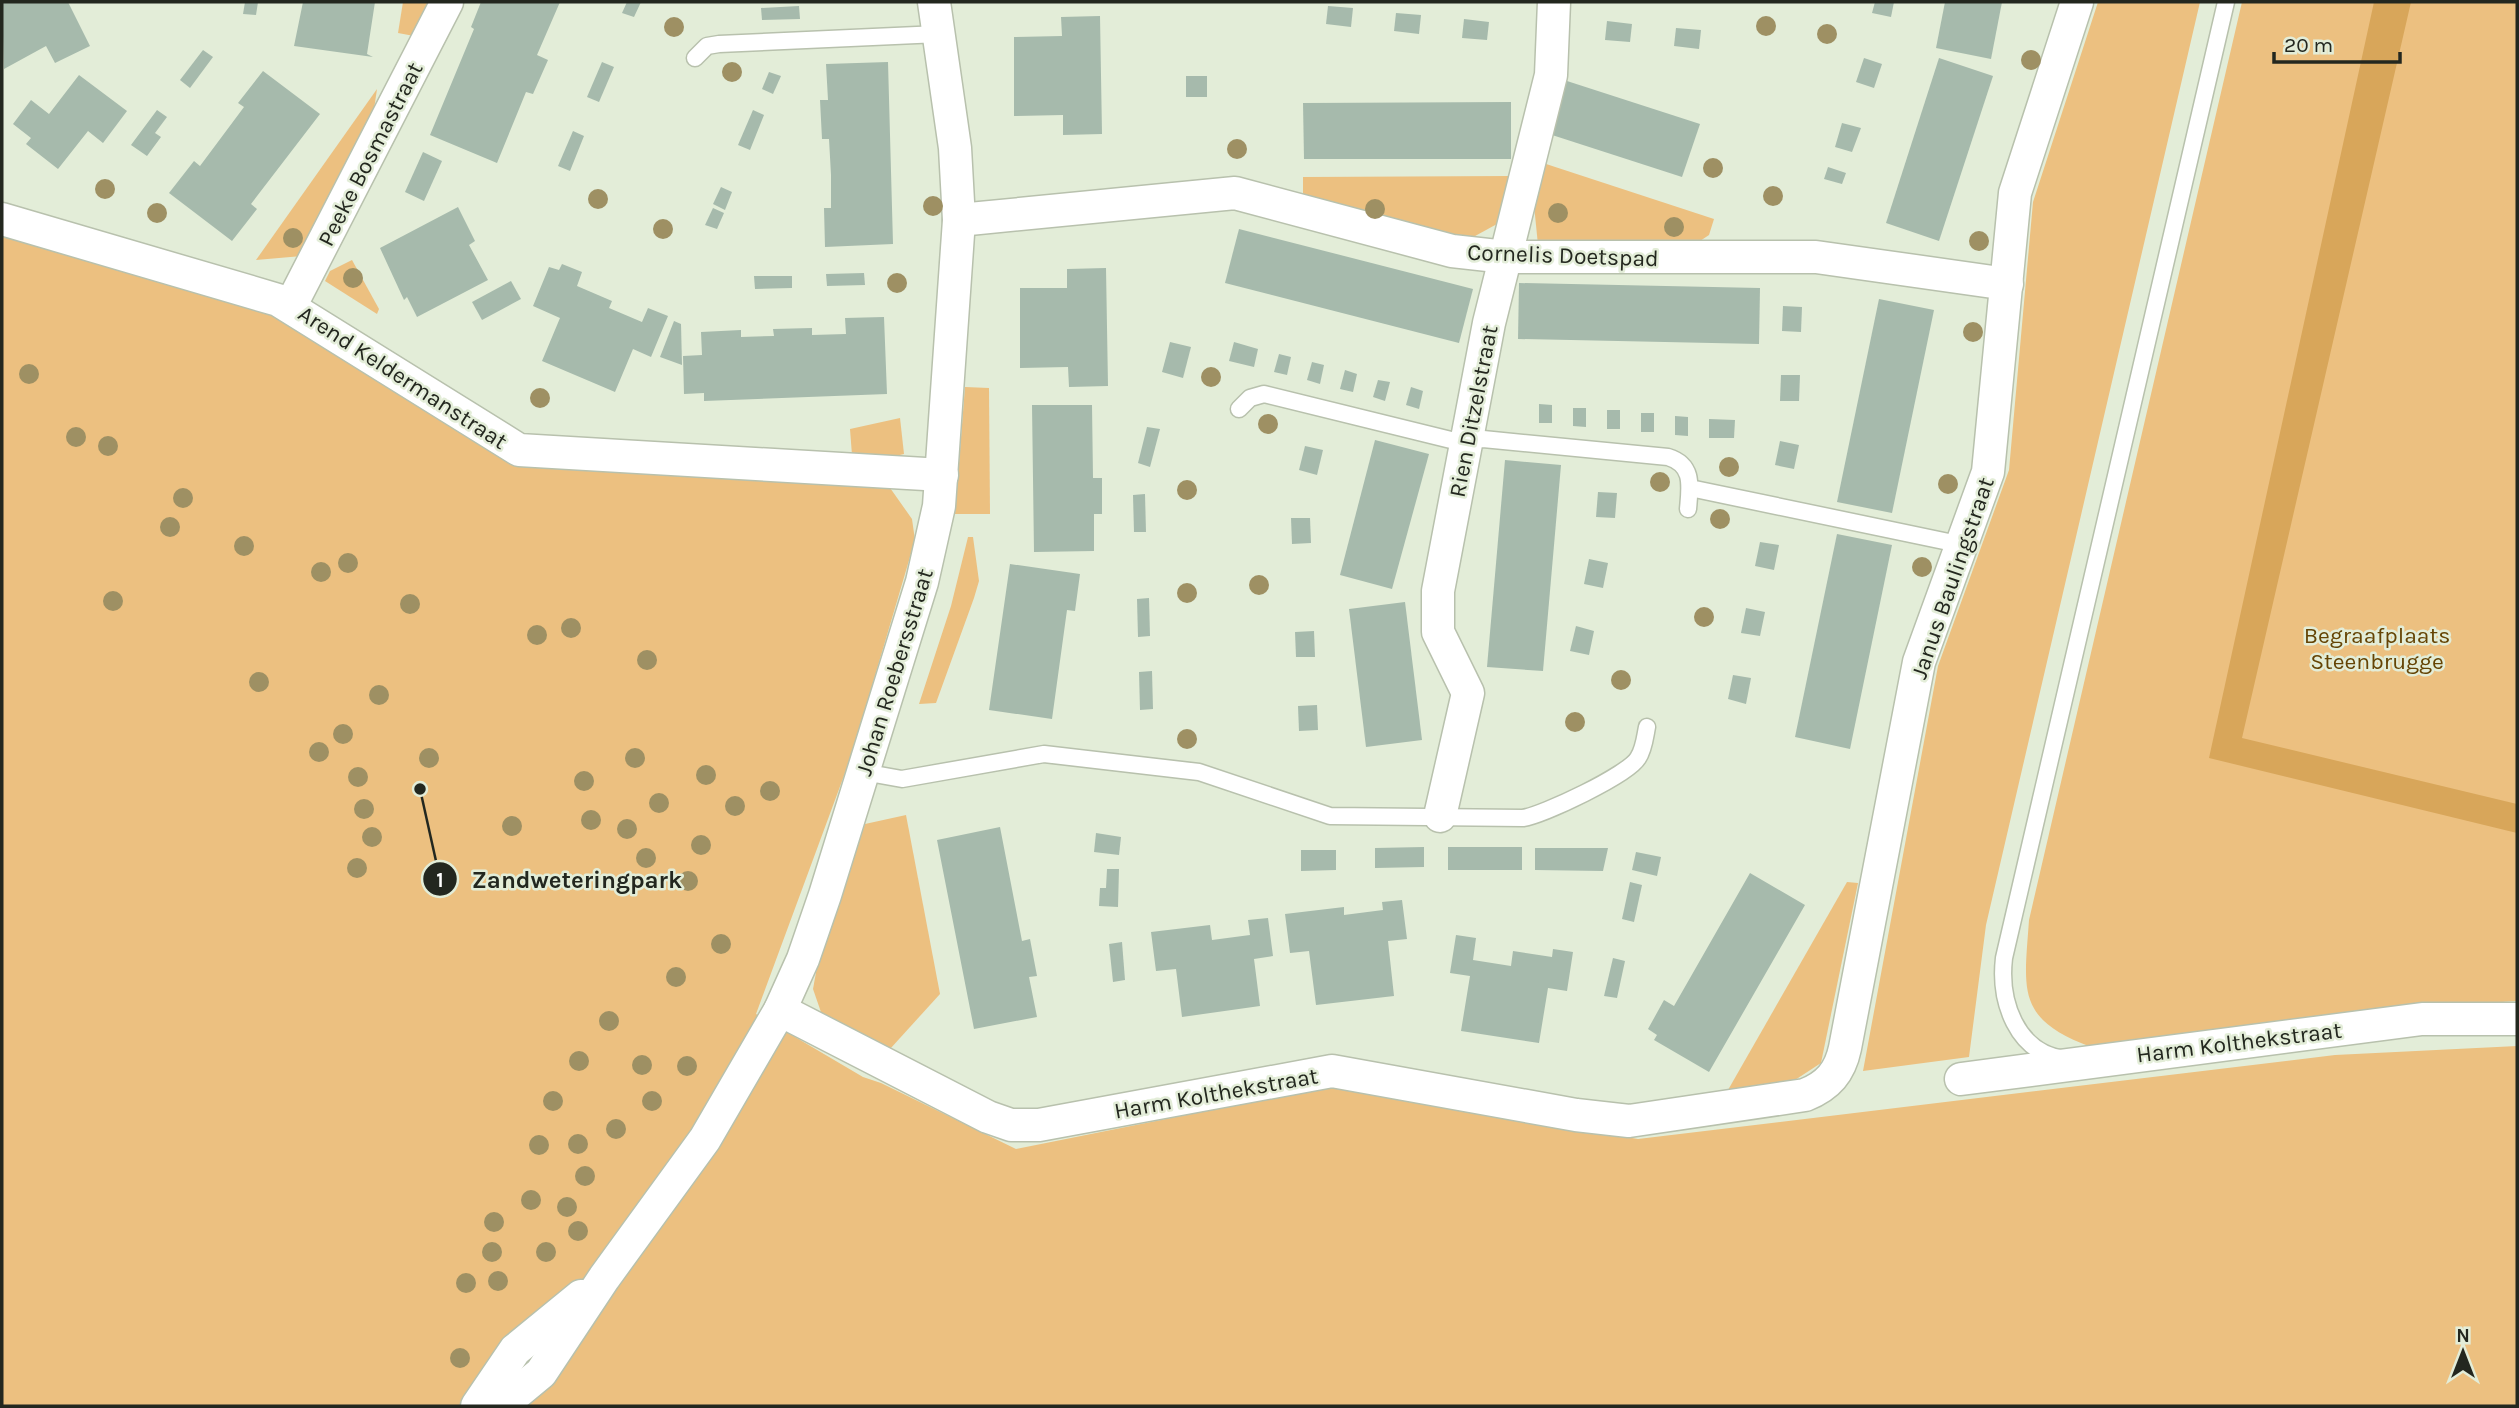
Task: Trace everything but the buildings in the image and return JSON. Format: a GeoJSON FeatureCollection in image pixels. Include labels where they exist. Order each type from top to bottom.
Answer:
{"type":"FeatureCollection","features":[{"type":"Feature","properties":{"kind":"street","name":"Peeke Bosmastraat"},"geometry":{"type":"LineString","coordinates":[[291,305],[447,2]]}},
{"type":"Feature","properties":{"kind":"street","name":"Johan Roebersstraat"},"geometry":{"type":"LineString","coordinates":[[501,1406],[541,1373],[604,1278],[705,1139],[780,1010],[803,959],[825,895],[930,555],[942,475],[959,219],[954,148],[934,2]]}},
{"type":"Feature","properties":{"kind":"street","name":"Rien Ditzelstraat"},"geometry":{"type":"LineString","coordinates":[[1440,816],[1468,693],[1438,632],[1438,592],[1489,323],[1551,75],[1554,2]]}},
{"type":"Feature","properties":{"kind":"street","name":"Janus Baulingstraat"},"geometry":{"type":"LineString","coordinates":[[1718,1109],[1805,1095],[1829,1081],[1840,1066],[1919,662],[1988,472],[2015,193],[2077,2]]}},
{"type":"Feature","properties":{"kind":"street","name":"Cornelis Doetspad"},"geometry":{"type":"LineString","coordinates":[[959,219],[1235,193],[1452,251],[1506,257],[1816,257],[2007,284]]}},
{"type":"Feature","properties":{"kind":"street","name":"Arend Keldermanstraat"},"geometry":{"type":"LineString","coordinates":[[2,219],[291,305],[507,445],[519,450],[942,475]]}},
{"type":"Feature","properties":{"kind":"street","name":"Harm Kolthekstraat"},"geometry":{"type":"LineString","coordinates":[[780,1010],[988,1117],[1011,1125],[1039,1125],[1332,1071],[1576,1115],[1629,1121],[1718,1109]]}},
{"type":"Feature","properties":{"kind":"street","name":"Harm Kolthekstraat"},"geometry":{"type":"LineString","coordinates":[[1961,1079],[2422,1019],[2517,1019]]}},
{"type":"Feature","properties":{"kind":"street","name":"Johan Roebersstraat"},"geometry":{"type":"LineString","coordinates":[[477,1406],[515,1350],[604,1278]]}},
{"type":"Feature","properties":{"kind":"lane"},"geometry":{"type":"LineString","coordinates":[[2085,1062],[2060,1059],[2037,1048],[2018,1031],[2006,1008],[2001,984],[2004,958],[2226,2]]}},
{"type":"Feature","properties":{"kind":"lane"},"geometry":{"type":"LineString","coordinates":[[695,58],[707,46],[719,44],[939,34]]}},
{"type":"Feature","properties":{"kind":"lane"},"geometry":{"type":"LineString","coordinates":[[1240,409],[1250,398],[1264,394],[1451,440],[1668,457],[1686,468],[1690,488],[1688,509]]}},
{"type":"Feature","properties":{"kind":"lane"},"geometry":{"type":"LineString","coordinates":[[1690,488],[1963,545]]}},
{"type":"Feature","properties":{"kind":"lane"},"geometry":{"type":"LineString","coordinates":[[863,772],[902,779],[1044,754],[1199,772],[1330,816],[1523,818],[1542,814],[1633,765],[1642,750],[1647,727]]}},
{"type":"Feature","properties":{"kind":"green space"},"geometry":{"type":"Polygon","coordinates":[[[403,2],[431,2],[414,36],[398,33],[403,2]]]}},
{"type":"Feature","properties":{"kind":"green space"},"geometry":{"type":"Polygon","coordinates":[[[2098,2],[2200,2],[1986,925],[1969,1057],[1863,1071],[1938,666],[2009,470],[2033,202],[2098,2]]]}},
{"type":"Feature","properties":{"kind":"green space","name":"Begraafplaats Steenbrugge"},"geometry":{"type":"Polygon","coordinates":[[[2242,2],[2517,2],[2517,1001],[2399,1009],[2091,1047],[2049,1025],[2037,1013],[2030,1000],[2026,966],[2029,920],[2242,2]]]}},
{"type":"Feature","properties":{"kind":"green space"},"geometry":{"type":"Polygon","coordinates":[[[377,89],[373,116],[302,256],[256,260],[377,89]]]}},
{"type":"Feature","properties":{"kind":"green space"},"geometry":{"type":"Polygon","coordinates":[[[1540,162],[1714,219],[1709,235],[1688,249],[1538,245],[1532,185],[1540,162]]]}},
{"type":"Feature","properties":{"kind":"green space"},"geometry":{"type":"Polygon","coordinates":[[[1509,176],[1497,224],[1466,241],[1303,199],[1303,177],[1509,176]]]}},
{"type":"Feature","properties":{"kind":"green space"},"geometry":{"type":"Polygon","coordinates":[[[2,235],[273,313],[510,461],[888,485],[912,519],[915,540],[852,754],[756,1014],[863,1077],[881,1083],[1016,1149],[1331,1086],[1638,1139],[2335,1055],[2517,1046],[2517,1406],[2,1406],[2,235]]]}},
{"type":"Feature","properties":{"kind":"green space"},"geometry":{"type":"Polygon","coordinates":[[[352,260],[379,309],[377,314],[325,281],[330,271],[352,260]]]}},
{"type":"Feature","properties":{"kind":"green space"},"geometry":{"type":"Polygon","coordinates":[[[965,387],[989,388],[990,514],[955,514],[965,387]]]}},
{"type":"Feature","properties":{"kind":"green space"},"geometry":{"type":"Polygon","coordinates":[[[900,418],[904,454],[891,457],[852,455],[850,429],[900,418]]]}},
{"type":"Feature","properties":{"kind":"green space"},"geometry":{"type":"Polygon","coordinates":[[[968,537],[973,537],[979,581],[936,703],[919,704],[951,606],[968,537]]]}},
{"type":"Feature","properties":{"kind":"green space"},"geometry":{"type":"Polygon","coordinates":[[[906,815],[940,994],[890,1049],[822,1015],[813,989],[817,967],[865,824],[906,815]]]}},
{"type":"Feature","properties":{"kind":"green space"},"geometry":{"type":"Polygon","coordinates":[[[1847,882],[1858,883],[1821,1063],[1795,1080],[1728,1090],[1847,882]]]}},
{"type":"Feature","properties":{"kind":"shaded area"},"geometry":{"type":"Polygon","coordinates":[[[2374,2],[2411,2],[2242,738],[2517,804],[2517,833],[2209,758],[2374,2]]]}},
{"type":"Feature","properties":{"kind":"place","name":"Zandweteringpark"},"geometry":{"type":"Point","coordinates":[420,789]}}]}
